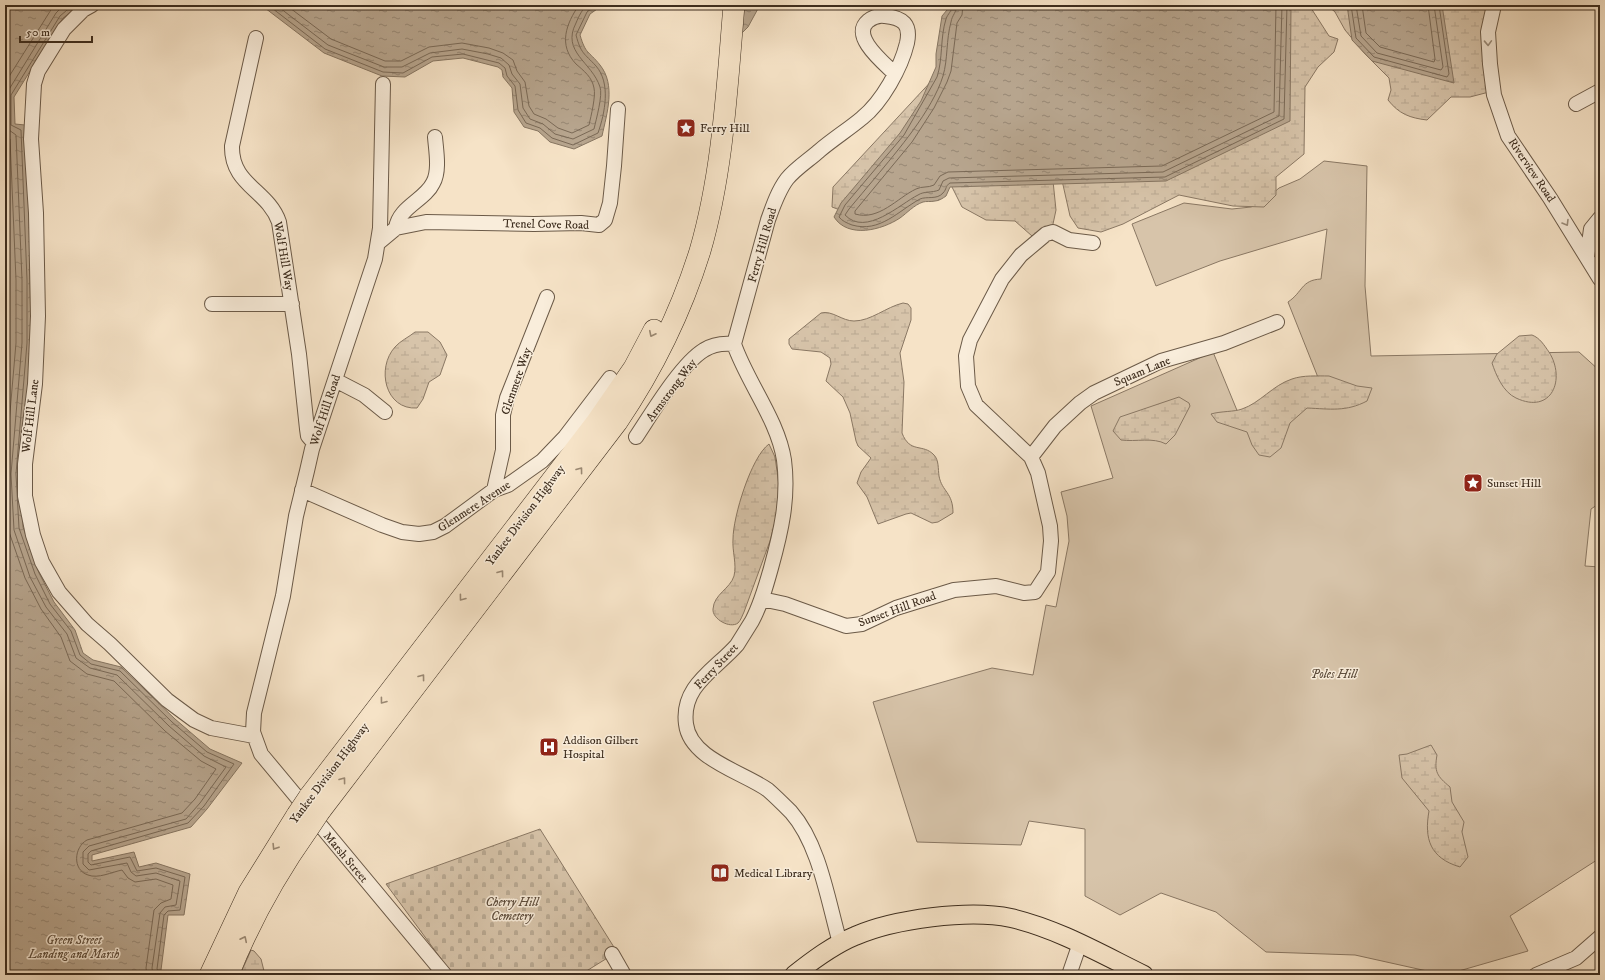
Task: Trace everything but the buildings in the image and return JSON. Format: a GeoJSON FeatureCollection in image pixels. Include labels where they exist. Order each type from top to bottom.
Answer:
{"type":"FeatureCollection","features":[{"type":"Feature","properties":{"kind":"highway","name":"Yankee Division Highway"},"geometry":{"type":"LineString","coordinates":[[210,975],[249,892],[315,804],[617,422],[645,378],[676,316],[700,250],[711,201],[718,160],[721,81],[721,5]]}},
{"type":"Feature","properties":{"kind":"highway","name":"Yankee Division Highway"},"geometry":{"type":"LineString","coordinates":[[721,81],[734,5]]}},
{"type":"Feature","properties":{"kind":"highway","name":"Yankee Division Highway"},"geometry":{"type":"LineString","coordinates":[[228,975],[302,822]]}},
{"type":"Feature","properties":{"kind":"main road"},"geometry":{"type":"LineString","coordinates":[[794,975],[840,943],[856,935],[905,921],[966,915],[1010,918],[1064,935],[1144,975]]}},
{"type":"Feature","properties":{"kind":"street","name":"Wolf Hill Lane"},"geometry":{"type":"LineString","coordinates":[[92,5],[83,10],[64,29],[38,72],[34,84],[31,139],[36,213],[38,316],[35,384],[25,464],[25,496],[33,535],[45,568],[59,592],[87,624],[110,644],[167,700],[194,720],[211,728],[254,736]]}},
{"type":"Feature","properties":{"kind":"street","name":"Riverview Road"},"geometry":{"type":"LineString","coordinates":[[1494,5],[1490,18],[1488,43],[1496,105],[1513,144],[1550,198],[1600,279]]}},
{"type":"Feature","properties":{"kind":"street","name":"Wolf Hill Way"},"geometry":{"type":"LineString","coordinates":[[256,38],[233,142],[233,158],[238,173],[270,206],[278,217],[282,231],[299,354],[308,436],[314,443]]}},
{"type":"Feature","properties":{"kind":"street","name":"Ferry Hill Road"},"geometry":{"type":"LineString","coordinates":[[734,344],[768,220],[782,186],[799,167],[864,117],[885,92],[895,74]]}},
{"type":"Feature","properties":{"kind":"street","name":"Wolf Hill Road"},"geometry":{"type":"LineString","coordinates":[[254,736],[254,713],[283,596],[302,490],[314,443],[372,272],[378,242],[384,116],[383,84]]}},
{"type":"Feature","properties":{"kind":"street"},"geometry":{"type":"LineString","coordinates":[[1576,104],[1600,91]]}},
{"type":"Feature","properties":{"kind":"street","name":"Trenel Cove Road"},"geometry":{"type":"LineString","coordinates":[[378,242],[396,228],[420,222],[437,221],[534,224],[581,223],[599,226],[605,220],[610,203],[618,109]]}},
{"type":"Feature","properties":{"kind":"street"},"geometry":{"type":"LineString","coordinates":[[396,228],[397,222],[433,184],[436,174],[435,137]]}},
{"type":"Feature","properties":{"kind":"street"},"geometry":{"type":"LineString","coordinates":[[1587,258],[1591,229],[1600,218]]}},
{"type":"Feature","properties":{"kind":"street"},"geometry":{"type":"LineString","coordinates":[[1031,457],[982,412],[972,400],[968,386],[966,367],[970,340],[1007,270],[1015,260],[1046,234],[1053,232],[1069,240],[1093,243]]}},
{"type":"Feature","properties":{"kind":"street","name":"Glenmere Way"},"geometry":{"type":"LineString","coordinates":[[494,490],[504,450],[503,415],[507,398],[547,297]]}},
{"type":"Feature","properties":{"kind":"street"},"geometry":{"type":"LineString","coordinates":[[212,304],[292,304]]}},
{"type":"Feature","properties":{"kind":"street","name":"Squam Lane"},"geometry":{"type":"LineString","coordinates":[[1031,457],[1055,426],[1080,403],[1094,393],[1157,362],[1224,343],[1277,322]]}},
{"type":"Feature","properties":{"kind":"street","name":"Armstrong Way"},"geometry":{"type":"LineString","coordinates":[[636,437],[688,363],[704,349],[724,343],[734,344]]}},
{"type":"Feature","properties":{"kind":"street","name":"Ferry Street"},"geometry":{"type":"LineString","coordinates":[[734,344],[738,358],[769,418],[781,448],[785,472],[786,497],[783,520],[762,599],[753,619],[737,644],[698,682],[688,698],[685,718],[688,733],[704,753],[769,791],[798,821],[814,852],[840,943]]}},
{"type":"Feature","properties":{"kind":"street","name":"Glenmere Avenue"},"geometry":{"type":"LineString","coordinates":[[302,490],[382,525],[402,532],[419,534],[433,532],[445,526],[494,490],[508,485],[529,471],[550,454],[610,378]]}},
{"type":"Feature","properties":{"kind":"street"},"geometry":{"type":"LineString","coordinates":[[335,380],[364,395],[385,412]]}},
{"type":"Feature","properties":{"kind":"street","name":"Sunset Hill Road"},"geometry":{"type":"LineString","coordinates":[[762,599],[785,604],[846,626],[862,624],[896,608],[954,590],[996,586],[1024,593],[1035,592],[1048,572],[1050,526],[1038,473],[1031,457]]}},
{"type":"Feature","properties":{"kind":"street","name":"Marsh Street"},"geometry":{"type":"LineString","coordinates":[[254,736],[261,754],[445,975]]}},
{"type":"Feature","properties":{"kind":"street"},"geometry":{"type":"LineString","coordinates":[[1536,975],[1576,958],[1600,937]]}},
{"type":"Feature","properties":{"kind":"street"},"geometry":{"type":"LineString","coordinates":[[1069,975],[1080,943]]}},
{"type":"Feature","properties":{"kind":"street"},"geometry":{"type":"LineString","coordinates":[[612,954],[624,975]]}},
{"type":"Feature","properties":{"kind":"green space"},"geometry":{"type":"Polygon","coordinates":[[[1047,5],[1308,5],[1329,36],[1338,39],[1334,52],[1318,67],[1305,87],[1304,154],[1276,177],[1276,195],[1264,207],[1233,206],[1179,195],[1123,224],[1101,232],[1078,228],[1070,216],[1059,167],[1047,5]]]}},
{"type":"Feature","properties":{"kind":"green space"},"geometry":{"type":"Polygon","coordinates":[[[1327,5],[1492,5],[1489,92],[1470,97],[1451,97],[1427,120],[1415,118],[1401,112],[1388,100],[1391,90],[1389,78],[1365,54],[1345,30],[1335,12],[1327,5]]]}},
{"type":"Feature","properties":{"kind":"green space"},"geometry":{"type":"Polygon","coordinates":[[[937,75],[1053,181],[1056,210],[1053,224],[1042,236],[1032,236],[1015,221],[986,220],[962,207],[952,187],[954,183],[840,210],[832,207],[833,187],[937,75]]]}},
{"type":"Feature","properties":{"kind":"green space","name":"Poles Hill"},"geometry":{"type":"Polygon","coordinates":[[[1324,161],[1367,166],[1365,286],[1371,356],[1579,352],[1600,371],[1600,503],[1591,509],[1585,566],[1600,567],[1600,858],[1510,916],[1528,951],[1445,975],[1355,955],[1266,952],[1216,912],[1161,893],[1120,915],[1085,896],[1085,829],[1029,821],[1021,845],[917,842],[873,702],[992,668],[1033,675],[1046,605],[1056,607],[1069,541],[1067,516],[1061,492],[1113,478],[1091,406],[1213,352],[1243,425],[1323,390],[1288,302],[1306,284],[1314,280],[1321,279],[1327,229],[1220,261],[1156,286],[1132,224],[1184,203],[1232,209],[1251,207],[1263,202],[1279,188],[1300,179],[1324,161]]]}},
{"type":"Feature","properties":{"kind":"green space"},"geometry":{"type":"Polygon","coordinates":[[[903,303],[908,304],[911,308],[911,320],[900,353],[904,382],[902,433],[909,444],[930,451],[936,457],[940,481],[949,496],[953,506],[953,513],[938,522],[932,523],[911,513],[878,524],[867,497],[857,483],[861,472],[871,458],[858,446],[850,413],[843,397],[826,381],[831,364],[830,358],[821,352],[792,349],[789,344],[789,339],[821,313],[825,312],[854,321],[866,319],[903,303]]]}},
{"type":"Feature","properties":{"kind":"green space"},"geometry":{"type":"Polygon","coordinates":[[[415,332],[428,332],[440,342],[447,355],[440,375],[429,382],[423,399],[417,408],[406,407],[397,402],[391,395],[385,376],[389,356],[395,347],[415,332]]]}},
{"type":"Feature","properties":{"kind":"green space"},"geometry":{"type":"Polygon","coordinates":[[[1532,335],[1544,344],[1554,362],[1556,373],[1556,383],[1552,392],[1547,398],[1539,402],[1528,402],[1516,398],[1507,392],[1492,363],[1497,354],[1519,336],[1532,335]]]}},
{"type":"Feature","properties":{"kind":"green space"},"geometry":{"type":"Polygon","coordinates":[[[1306,376],[1329,376],[1357,386],[1372,388],[1367,401],[1345,408],[1307,408],[1290,423],[1281,448],[1270,457],[1259,455],[1252,445],[1247,432],[1217,422],[1211,414],[1239,410],[1249,406],[1279,385],[1292,379],[1306,376]]]}},
{"type":"Feature","properties":{"kind":"green space"},"geometry":{"type":"Polygon","coordinates":[[[1179,397],[1189,403],[1190,406],[1175,435],[1166,444],[1150,440],[1121,440],[1113,431],[1120,417],[1179,397]]]}},
{"type":"Feature","properties":{"kind":"green space"},"geometry":{"type":"Polygon","coordinates":[[[769,444],[775,457],[781,499],[770,541],[741,619],[735,625],[726,624],[718,619],[713,613],[714,604],[719,595],[732,581],[734,576],[735,567],[733,539],[736,517],[744,488],[750,474],[762,451],[769,444]]]}},
{"type":"Feature","properties":{"kind":"green space"},"geometry":{"type":"Polygon","coordinates":[[[1431,745],[1437,755],[1436,770],[1439,777],[1450,787],[1452,802],[1464,822],[1462,832],[1468,857],[1460,867],[1442,858],[1431,846],[1428,830],[1429,811],[1402,778],[1399,755],[1407,754],[1431,745]]]}},
{"type":"Feature","properties":{"kind":"green space","name":"Cherry Hill Cemetery"},"geometry":{"type":"Polygon","coordinates":[[[540,829],[617,952],[580,975],[453,975],[386,884],[540,829]]]}},
{"type":"Feature","properties":{"kind":"green space"},"geometry":{"type":"Polygon","coordinates":[[[251,950],[254,951],[261,959],[265,975],[240,975],[251,950]]]}},
{"type":"Feature","properties":{"kind":"water"},"geometry":{"type":"Polygon","coordinates":[[[5,5],[82,5],[63,18],[14,97],[15,124],[25,125],[29,200],[31,343],[20,485],[23,527],[39,573],[54,602],[75,630],[83,653],[93,660],[121,667],[175,719],[210,749],[242,763],[207,809],[191,827],[92,855],[92,861],[134,852],[139,867],[156,863],[190,874],[184,915],[168,915],[161,970],[168,975],[5,975],[5,5]]]}},
{"type":"Feature","properties":{"kind":"water"},"geometry":{"type":"Polygon","coordinates":[[[261,5],[603,5],[590,14],[580,35],[586,49],[600,65],[608,81],[608,109],[602,136],[574,149],[550,142],[538,131],[524,127],[514,112],[512,88],[503,77],[502,70],[498,67],[463,58],[433,61],[405,77],[382,76],[324,53],[261,5]]]}},
{"type":"Feature","properties":{"kind":"water"},"geometry":{"type":"Polygon","coordinates":[[[710,5],[760,5],[748,27],[741,34],[737,13],[710,5]]]}},
{"type":"Feature","properties":{"kind":"water"},"geometry":{"type":"Polygon","coordinates":[[[948,5],[1291,5],[1290,121],[1166,181],[950,187],[946,196],[936,201],[920,203],[900,218],[884,226],[866,230],[848,228],[840,224],[834,217],[841,203],[900,133],[921,101],[936,67],[936,54],[942,16],[947,10],[948,5]]]}},
{"type":"Feature","properties":{"kind":"water"},"geometry":{"type":"Polygon","coordinates":[[[1347,5],[1442,5],[1454,83],[1372,61],[1352,40],[1347,5]]]}},
{"type":"Feature","properties":{"kind":"place","name":"Ferry Hill"},"geometry":{"type":"Point","coordinates":[686,128]}},
{"type":"Feature","properties":{"kind":"place","name":"Sunset Hill"},"geometry":{"type":"Point","coordinates":[1473,483]}},
{"type":"Feature","properties":{"kind":"place","name":"Addison Gilbert Hospital"},"geometry":{"type":"Point","coordinates":[549,747]}},
{"type":"Feature","properties":{"kind":"place","name":"Medical Library"},"geometry":{"type":"Point","coordinates":[720,873]}},
{"type":"Feature","properties":{"kind":"park label","name":"Green Street Landing and Marsh"},"geometry":{"type":"Point","coordinates":[74,947]}}]}
